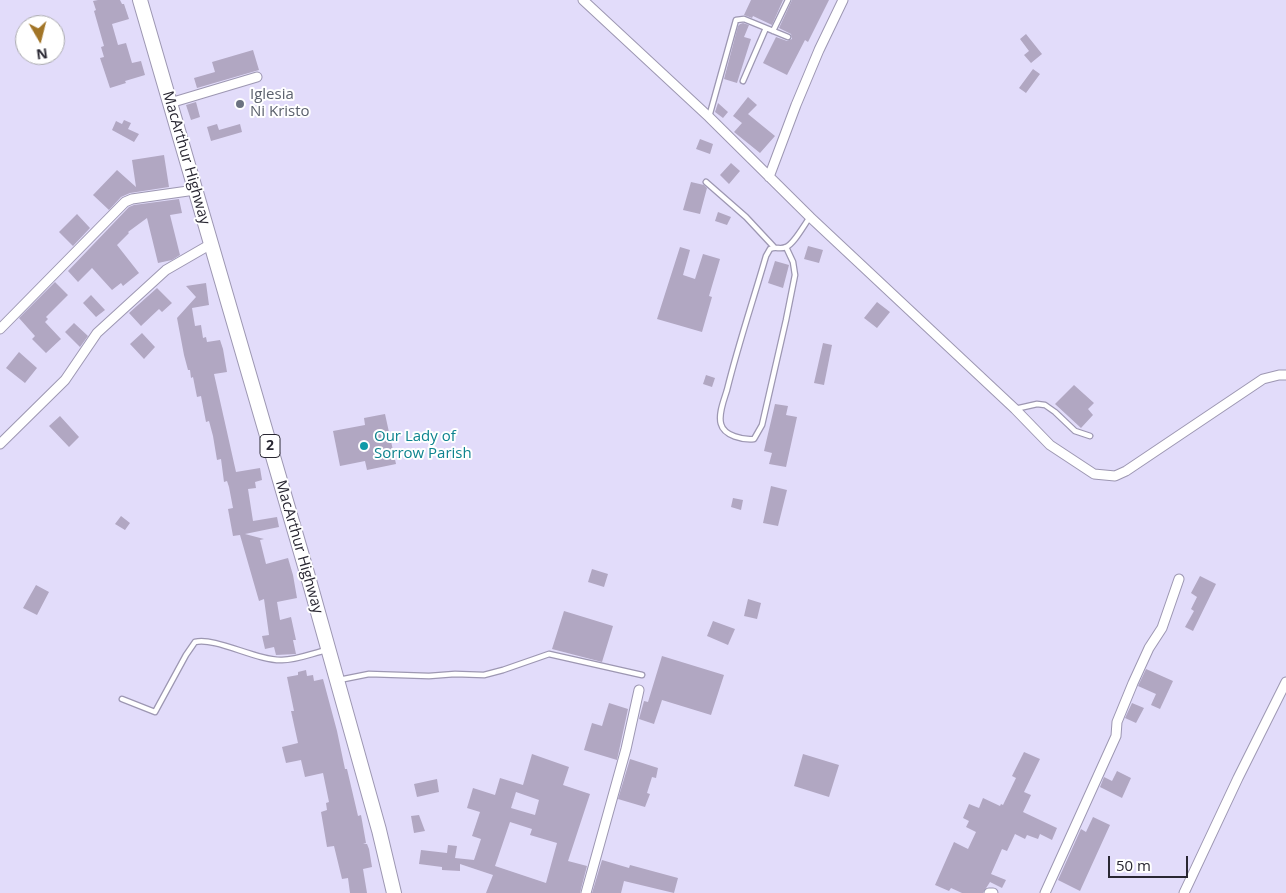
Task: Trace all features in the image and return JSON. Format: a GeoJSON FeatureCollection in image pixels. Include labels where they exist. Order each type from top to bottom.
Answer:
{"type":"FeatureCollection","features":[{"type":"Feature","properties":{"kind":"highway","name":"MacArthur Highway"},"geometry":{"type":"LineString","coordinates":[[140,0],[329,649],[379,830],[394,893]]}},
{"type":"Feature","properties":{"kind":"street"},"geometry":{"type":"LineString","coordinates":[[583,0],[710,117],[810,217],[1015,409],[1050,445],[1094,474],[1115,476],[1126,471],[1263,380],[1286,375]]}},
{"type":"Feature","properties":{"kind":"street"},"geometry":{"type":"LineString","coordinates":[[769,177],[819,50],[843,0]]}},
{"type":"Feature","properties":{"kind":"street"},"geometry":{"type":"LineString","coordinates":[[170,103],[257,78]]}},
{"type":"Feature","properties":{"kind":"street"},"geometry":{"type":"LineString","coordinates":[[0,329],[126,202],[132,199],[195,190]]}},
{"type":"Feature","properties":{"kind":"street"},"geometry":{"type":"LineString","coordinates":[[0,444],[66,380],[97,333],[166,270],[211,244]]}},
{"type":"Feature","properties":{"kind":"street"},"geometry":{"type":"LineString","coordinates":[[1045,893],[1116,736],[1117,722],[1149,648],[1162,628],[1179,579]]}},
{"type":"Feature","properties":{"kind":"street"},"geometry":{"type":"LineString","coordinates":[[1184,893],[1286,682]]}},
{"type":"Feature","properties":{"kind":"street"},"geometry":{"type":"LineString","coordinates":[[586,893],[623,758],[639,690]]}},
{"type":"Feature","properties":{"kind":"lane"},"geometry":{"type":"LineString","coordinates":[[772,31],[788,0]]}},
{"type":"Feature","properties":{"kind":"lane"},"geometry":{"type":"LineString","coordinates":[[710,117],[736,20],[744,18],[788,37]]}},
{"type":"Feature","properties":{"kind":"lane"},"geometry":{"type":"LineString","coordinates":[[743,81],[766,28]]}},
{"type":"Feature","properties":{"kind":"lane"},"geometry":{"type":"LineString","coordinates":[[706,182],[746,217],[774,247]]}},
{"type":"Feature","properties":{"kind":"lane"},"geometry":{"type":"LineString","coordinates":[[786,247],[795,268],[786,320],[762,425],[754,439],[749,440],[728,435],[721,426],[720,417],[766,256],[770,249],[774,247],[786,247],[791,244],[810,217]]}},
{"type":"Feature","properties":{"kind":"lane"},"geometry":{"type":"LineString","coordinates":[[1015,409],[1037,404],[1045,406],[1055,412],[1074,431],[1090,436]]}},
{"type":"Feature","properties":{"kind":"lane"},"geometry":{"type":"LineString","coordinates":[[122,699],[155,712],[195,642],[207,642],[268,659],[282,660],[329,649]]}},
{"type":"Feature","properties":{"kind":"lane"},"geometry":{"type":"LineString","coordinates":[[337,681],[369,674],[484,675],[548,654],[555,654],[642,675]]}},
{"type":"Feature","properties":{"kind":"building"},"geometry":{"type":"Polygon","coordinates":[[[120,0],[124,4],[129,19],[112,24],[118,45],[126,43],[132,63],[141,61],[145,75],[110,88],[100,58],[104,57],[101,47],[104,46],[93,1],[120,0]]]}},
{"type":"Feature","properties":{"kind":"building"},"geometry":{"type":"Polygon","coordinates":[[[751,0],[783,0],[772,25],[753,16],[752,18],[744,15],[751,0]]]}},
{"type":"Feature","properties":{"kind":"building"},"geometry":{"type":"Polygon","coordinates":[[[792,0],[829,0],[808,42],[805,40],[787,75],[763,63],[776,37],[787,41],[792,39],[791,34],[779,28],[792,0]]]}},
{"type":"Feature","properties":{"kind":"building"},"geometry":{"type":"Polygon","coordinates":[[[743,23],[749,25],[744,37],[751,39],[737,83],[724,79],[738,26],[743,23]]]}},
{"type":"Feature","properties":{"kind":"building"},"geometry":{"type":"Polygon","coordinates":[[[1026,34],[1042,54],[1031,63],[1024,55],[1029,51],[1020,39],[1026,34]]]}},
{"type":"Feature","properties":{"kind":"building"},"geometry":{"type":"Polygon","coordinates":[[[253,50],[259,70],[197,88],[194,78],[215,72],[212,62],[253,50]]]}},
{"type":"Feature","properties":{"kind":"building"},"geometry":{"type":"Polygon","coordinates":[[[1033,69],[1040,74],[1026,93],[1019,88],[1033,69]]]}},
{"type":"Feature","properties":{"kind":"building"},"geometry":{"type":"Polygon","coordinates":[[[748,97],[757,105],[748,114],[775,136],[760,153],[734,132],[742,123],[733,116],[748,97]]]}},
{"type":"Feature","properties":{"kind":"building"},"geometry":{"type":"Polygon","coordinates":[[[196,102],[200,117],[191,120],[186,105],[196,102]]]}},
{"type":"Feature","properties":{"kind":"building"},"geometry":{"type":"Polygon","coordinates":[[[718,103],[728,112],[723,118],[715,112],[718,103]]]}},
{"type":"Feature","properties":{"kind":"building"},"geometry":{"type":"Polygon","coordinates":[[[124,120],[131,123],[128,129],[139,134],[134,142],[112,130],[116,121],[122,124],[124,120]]]}},
{"type":"Feature","properties":{"kind":"building"},"geometry":{"type":"Polygon","coordinates":[[[217,124],[219,130],[240,124],[242,132],[211,141],[207,127],[217,124]]]}},
{"type":"Feature","properties":{"kind":"building"},"geometry":{"type":"Polygon","coordinates":[[[700,139],[713,144],[710,154],[696,149],[700,139]]]}},
{"type":"Feature","properties":{"kind":"building"},"geometry":{"type":"Polygon","coordinates":[[[164,155],[169,187],[130,193],[121,197],[109,210],[93,195],[117,170],[136,187],[132,160],[164,155]]]}},
{"type":"Feature","properties":{"kind":"building"},"geometry":{"type":"Polygon","coordinates":[[[731,163],[740,171],[729,184],[720,175],[731,163]]]}},
{"type":"Feature","properties":{"kind":"building"},"geometry":{"type":"Polygon","coordinates":[[[691,182],[704,185],[707,188],[700,214],[683,210],[691,182]]]}},
{"type":"Feature","properties":{"kind":"building"},"geometry":{"type":"Polygon","coordinates":[[[179,199],[182,213],[170,215],[180,255],[172,260],[158,263],[147,218],[128,232],[117,245],[139,273],[123,286],[121,283],[112,290],[92,268],[78,282],[68,271],[129,207],[179,199]]]}},
{"type":"Feature","properties":{"kind":"building"},"geometry":{"type":"Polygon","coordinates":[[[718,212],[731,217],[727,225],[715,221],[718,212]]]}},
{"type":"Feature","properties":{"kind":"building"},"geometry":{"type":"Polygon","coordinates":[[[77,214],[90,228],[73,246],[59,232],[77,214]]]}},
{"type":"Feature","properties":{"kind":"building"},"geometry":{"type":"Polygon","coordinates":[[[808,246],[823,250],[819,263],[804,259],[808,246]]]}},
{"type":"Feature","properties":{"kind":"building"},"geometry":{"type":"Polygon","coordinates":[[[680,247],[690,250],[683,275],[695,279],[703,254],[720,259],[709,296],[712,297],[702,332],[657,319],[680,247]]]}},
{"type":"Feature","properties":{"kind":"building"},"geometry":{"type":"Polygon","coordinates":[[[775,261],[789,265],[783,288],[768,283],[775,261]]]}},
{"type":"Feature","properties":{"kind":"building"},"geometry":{"type":"Polygon","coordinates":[[[55,282],[68,295],[46,317],[48,319],[45,322],[61,339],[46,353],[32,339],[35,336],[19,318],[55,282]]]}},
{"type":"Feature","properties":{"kind":"building"},"geometry":{"type":"Polygon","coordinates":[[[206,283],[209,305],[192,308],[195,326],[201,325],[203,338],[206,337],[207,342],[220,340],[223,349],[227,372],[214,374],[236,472],[260,468],[262,480],[255,482],[256,488],[248,489],[253,521],[277,517],[279,527],[245,534],[264,539],[260,540],[266,564],[288,558],[297,598],[277,602],[280,620],[291,617],[296,640],[293,640],[296,654],[276,655],[274,647],[265,649],[262,636],[269,635],[264,599],[259,601],[240,535],[233,536],[228,509],[233,508],[229,487],[227,481],[224,482],[221,459],[217,460],[209,421],[206,422],[201,396],[197,397],[193,377],[191,378],[184,355],[177,318],[196,297],[186,286],[206,283]]]}},
{"type":"Feature","properties":{"kind":"building"},"geometry":{"type":"Polygon","coordinates":[[[157,288],[172,303],[162,312],[159,309],[141,326],[129,313],[157,288]]]}},
{"type":"Feature","properties":{"kind":"building"},"geometry":{"type":"Polygon","coordinates":[[[91,295],[105,310],[96,317],[83,303],[91,295]]]}},
{"type":"Feature","properties":{"kind":"building"},"geometry":{"type":"Polygon","coordinates":[[[877,302],[890,312],[877,328],[864,318],[877,302]]]}},
{"type":"Feature","properties":{"kind":"building"},"geometry":{"type":"Polygon","coordinates":[[[74,323],[88,336],[80,347],[65,332],[74,323]]]}},
{"type":"Feature","properties":{"kind":"building"},"geometry":{"type":"Polygon","coordinates":[[[142,333],[155,347],[144,359],[130,344],[142,333]]]}},
{"type":"Feature","properties":{"kind":"building"},"geometry":{"type":"Polygon","coordinates":[[[823,343],[832,345],[824,385],[814,383],[823,343]]]}},
{"type":"Feature","properties":{"kind":"building"},"geometry":{"type":"Polygon","coordinates":[[[19,352],[37,368],[25,383],[6,368],[19,352]]]}},
{"type":"Feature","properties":{"kind":"building"},"geometry":{"type":"Polygon","coordinates":[[[706,375],[715,378],[712,387],[703,384],[706,375]]]}},
{"type":"Feature","properties":{"kind":"building"},"geometry":{"type":"Polygon","coordinates":[[[1074,385],[1094,403],[1088,409],[1093,415],[1081,428],[1055,404],[1074,385]]]}},
{"type":"Feature","properties":{"kind":"building"},"geometry":{"type":"Polygon","coordinates":[[[775,404],[788,406],[786,415],[797,417],[786,467],[769,464],[772,453],[764,451],[775,404]]]}},
{"type":"Feature","properties":{"kind":"building","name":"Our Lady of Sorrow Parish"},"geometry":{"type":"Polygon","coordinates":[[[385,414],[396,464],[367,470],[365,461],[340,466],[333,431],[365,425],[364,418],[385,414]]]}},
{"type":"Feature","properties":{"kind":"building"},"geometry":{"type":"Polygon","coordinates":[[[60,416],[79,437],[69,447],[49,426],[60,416]]]}},
{"type":"Feature","properties":{"kind":"building"},"geometry":{"type":"Polygon","coordinates":[[[771,486],[787,490],[778,526],[763,523],[771,486]]]}},
{"type":"Feature","properties":{"kind":"building"},"geometry":{"type":"Polygon","coordinates":[[[733,498],[743,500],[741,510],[731,507],[733,498]]]}},
{"type":"Feature","properties":{"kind":"building"},"geometry":{"type":"Polygon","coordinates":[[[121,516],[130,523],[125,530],[115,524],[121,516]]]}},
{"type":"Feature","properties":{"kind":"building"},"geometry":{"type":"Polygon","coordinates":[[[592,569],[608,574],[604,587],[588,582],[592,569]]]}},
{"type":"Feature","properties":{"kind":"building"},"geometry":{"type":"Polygon","coordinates":[[[1200,576],[1216,584],[1193,631],[1185,627],[1194,611],[1191,609],[1197,597],[1191,593],[1200,576]]]}},
{"type":"Feature","properties":{"kind":"building"},"geometry":{"type":"Polygon","coordinates":[[[36,585],[49,592],[37,615],[23,608],[36,585]]]}},
{"type":"Feature","properties":{"kind":"building"},"geometry":{"type":"Polygon","coordinates":[[[748,599],[761,603],[757,619],[744,616],[748,599]]]}},
{"type":"Feature","properties":{"kind":"building"},"geometry":{"type":"Polygon","coordinates":[[[564,611],[613,626],[602,662],[552,649],[564,611]]]}},
{"type":"Feature","properties":{"kind":"building"},"geometry":{"type":"Polygon","coordinates":[[[713,621],[735,629],[728,645],[707,636],[713,621]]]}},
{"type":"Feature","properties":{"kind":"building"},"geometry":{"type":"Polygon","coordinates":[[[662,656],[724,675],[711,715],[662,700],[654,724],[639,719],[644,701],[648,702],[662,656]]]}},
{"type":"Feature","properties":{"kind":"building"},"geometry":{"type":"Polygon","coordinates":[[[1146,669],[1173,681],[1160,709],[1151,705],[1156,694],[1138,686],[1146,669]]]}},
{"type":"Feature","properties":{"kind":"building"},"geometry":{"type":"Polygon","coordinates":[[[306,670],[307,676],[313,675],[314,681],[323,679],[358,816],[361,815],[366,843],[363,844],[367,844],[369,849],[372,867],[363,869],[367,893],[350,893],[348,878],[342,879],[334,846],[327,847],[321,812],[327,810],[326,803],[329,802],[323,773],[305,777],[301,760],[286,763],[282,747],[298,743],[291,711],[294,711],[287,677],[298,675],[298,672],[306,670]]]}},
{"type":"Feature","properties":{"kind":"building"},"geometry":{"type":"Polygon","coordinates":[[[609,703],[628,709],[617,760],[584,750],[592,723],[602,726],[609,703]]]}},
{"type":"Feature","properties":{"kind":"building"},"geometry":{"type":"Polygon","coordinates":[[[1132,703],[1144,708],[1136,723],[1125,718],[1132,703]]]}},
{"type":"Feature","properties":{"kind":"building"},"geometry":{"type":"Polygon","coordinates":[[[1024,752],[1040,759],[1024,792],[1031,795],[1023,812],[1057,828],[1052,840],[1040,834],[1038,839],[1027,835],[1025,839],[1015,834],[1007,851],[1002,849],[991,874],[1006,880],[1002,888],[990,882],[983,893],[962,893],[951,888],[949,891],[935,885],[954,842],[968,849],[976,832],[966,827],[969,821],[963,818],[969,804],[979,808],[983,798],[1000,806],[1001,804],[1003,805],[1016,778],[1012,776],[1024,752]]]}},
{"type":"Feature","properties":{"kind":"building"},"geometry":{"type":"Polygon","coordinates":[[[532,754],[569,767],[563,785],[590,794],[568,861],[587,866],[580,893],[486,893],[493,875],[460,864],[460,871],[442,870],[442,867],[419,864],[421,850],[447,853],[448,845],[457,846],[455,858],[474,860],[481,839],[472,836],[480,812],[467,808],[473,788],[495,795],[500,778],[523,785],[532,754]],[[516,792],[511,808],[535,815],[539,800],[516,792]],[[510,822],[495,866],[546,883],[557,843],[530,835],[532,829],[510,822]]]}},
{"type":"Feature","properties":{"kind":"building"},"geometry":{"type":"Polygon","coordinates":[[[803,754],[839,765],[829,797],[794,786],[803,754]]]}},
{"type":"Feature","properties":{"kind":"building"},"geometry":{"type":"Polygon","coordinates":[[[630,759],[658,768],[656,778],[652,777],[647,793],[650,794],[645,807],[618,799],[630,759]]]}},
{"type":"Feature","properties":{"kind":"building"},"geometry":{"type":"Polygon","coordinates":[[[1117,771],[1131,778],[1122,798],[1100,787],[1104,777],[1112,781],[1117,771]]]}},
{"type":"Feature","properties":{"kind":"building"},"geometry":{"type":"Polygon","coordinates":[[[437,779],[439,792],[417,797],[414,784],[437,779]]]}},
{"type":"Feature","properties":{"kind":"building"},"geometry":{"type":"Polygon","coordinates":[[[419,815],[425,831],[414,833],[411,816],[419,815]]]}},
{"type":"Feature","properties":{"kind":"building"},"geometry":{"type":"Polygon","coordinates":[[[1093,817],[1110,825],[1080,891],[1058,880],[1081,829],[1086,832],[1093,817]]]}},
{"type":"Feature","properties":{"kind":"building"},"geometry":{"type":"Polygon","coordinates":[[[602,860],[629,868],[630,865],[678,878],[674,893],[624,881],[621,893],[592,893],[602,860]]]}},
{"type":"Feature","properties":{"kind":"place","name":"Iglesia Ni Kristo"},"geometry":{"type":"Point","coordinates":[240,104]}},
{"type":"Feature","properties":{"kind":"place","name":"Our Lady of Sorrow Parish"},"geometry":{"type":"Point","coordinates":[364,446]}}]}
